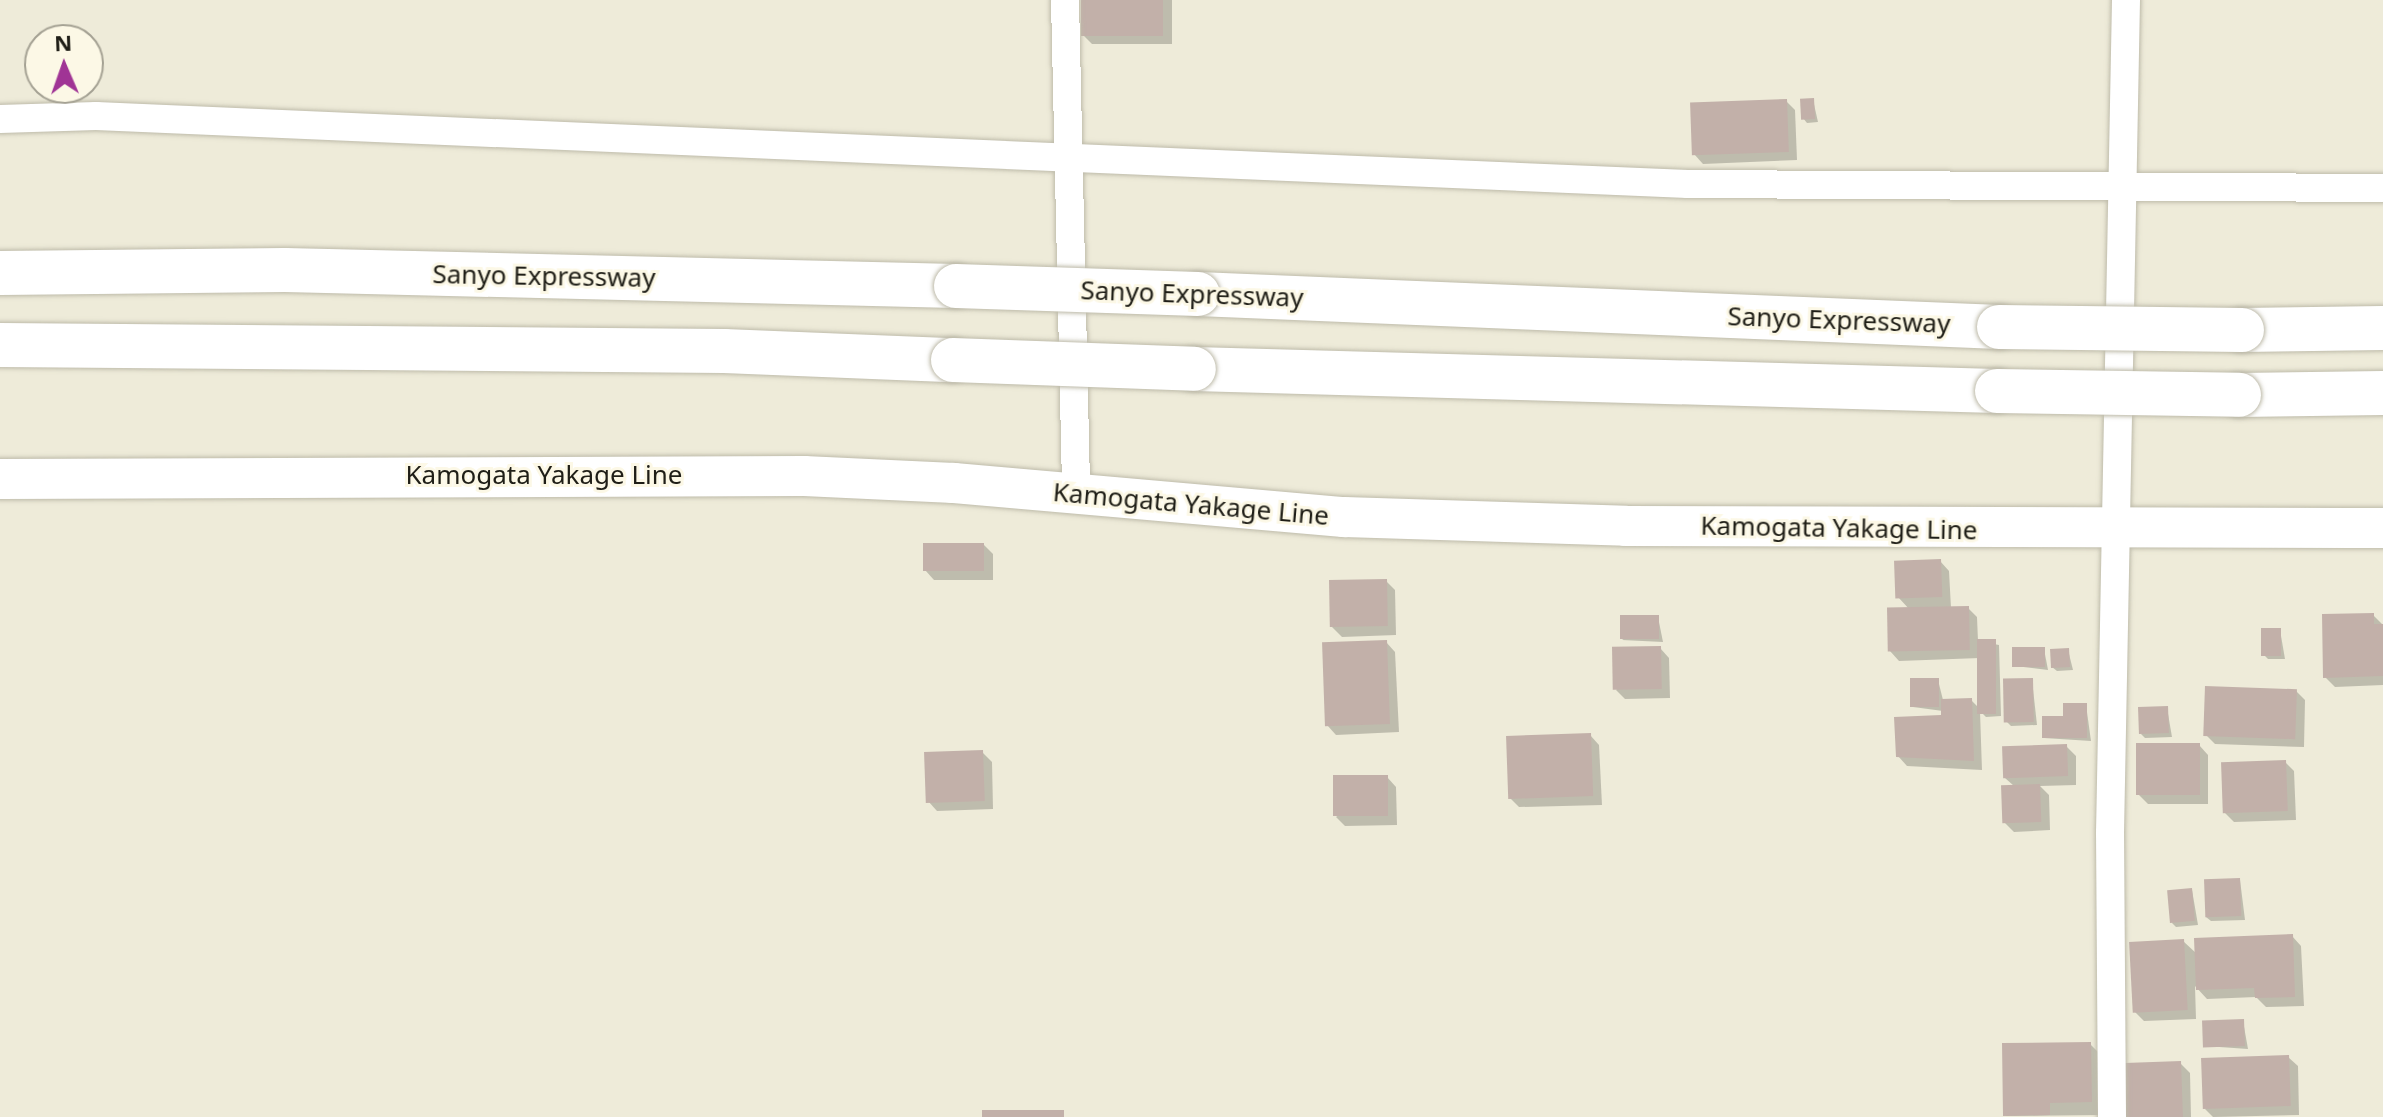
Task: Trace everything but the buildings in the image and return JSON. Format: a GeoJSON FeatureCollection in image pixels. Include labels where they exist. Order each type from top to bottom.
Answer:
{"type":"FeatureCollection","features":[{"type":"Feature","properties":{"kind":"highway","name":"Sanyo Expressway"},"geometry":{"type":"LineString","coordinates":[[0,273],[285,270],[1198,294],[1999,327],[2383,328]]}},
{"type":"Feature","properties":{"kind":"highway"},"geometry":{"type":"LineString","coordinates":[[0,345],[724,351],[1194,369],[1997,391],[2239,395],[2383,393]]}},
{"type":"Feature","properties":{"kind":"main road","name":"Kamogata Yakage Line"},"geometry":{"type":"LineString","coordinates":[[0,479],[672,474],[954,483],[1375,518],[2113,531],[2383,528]]}},
{"type":"Feature","properties":{"kind":"street"},"geometry":{"type":"LineString","coordinates":[[1065,0],[1066,155],[1076,494]]}},
{"type":"Feature","properties":{"kind":"street"},"geometry":{"type":"LineString","coordinates":[[2112,1117],[2113,531],[2126,0]]}},
{"type":"Feature","properties":{"kind":"street"},"geometry":{"type":"LineString","coordinates":[[0,119],[96,116],[1066,155],[1688,184],[2383,188]]}}]}
